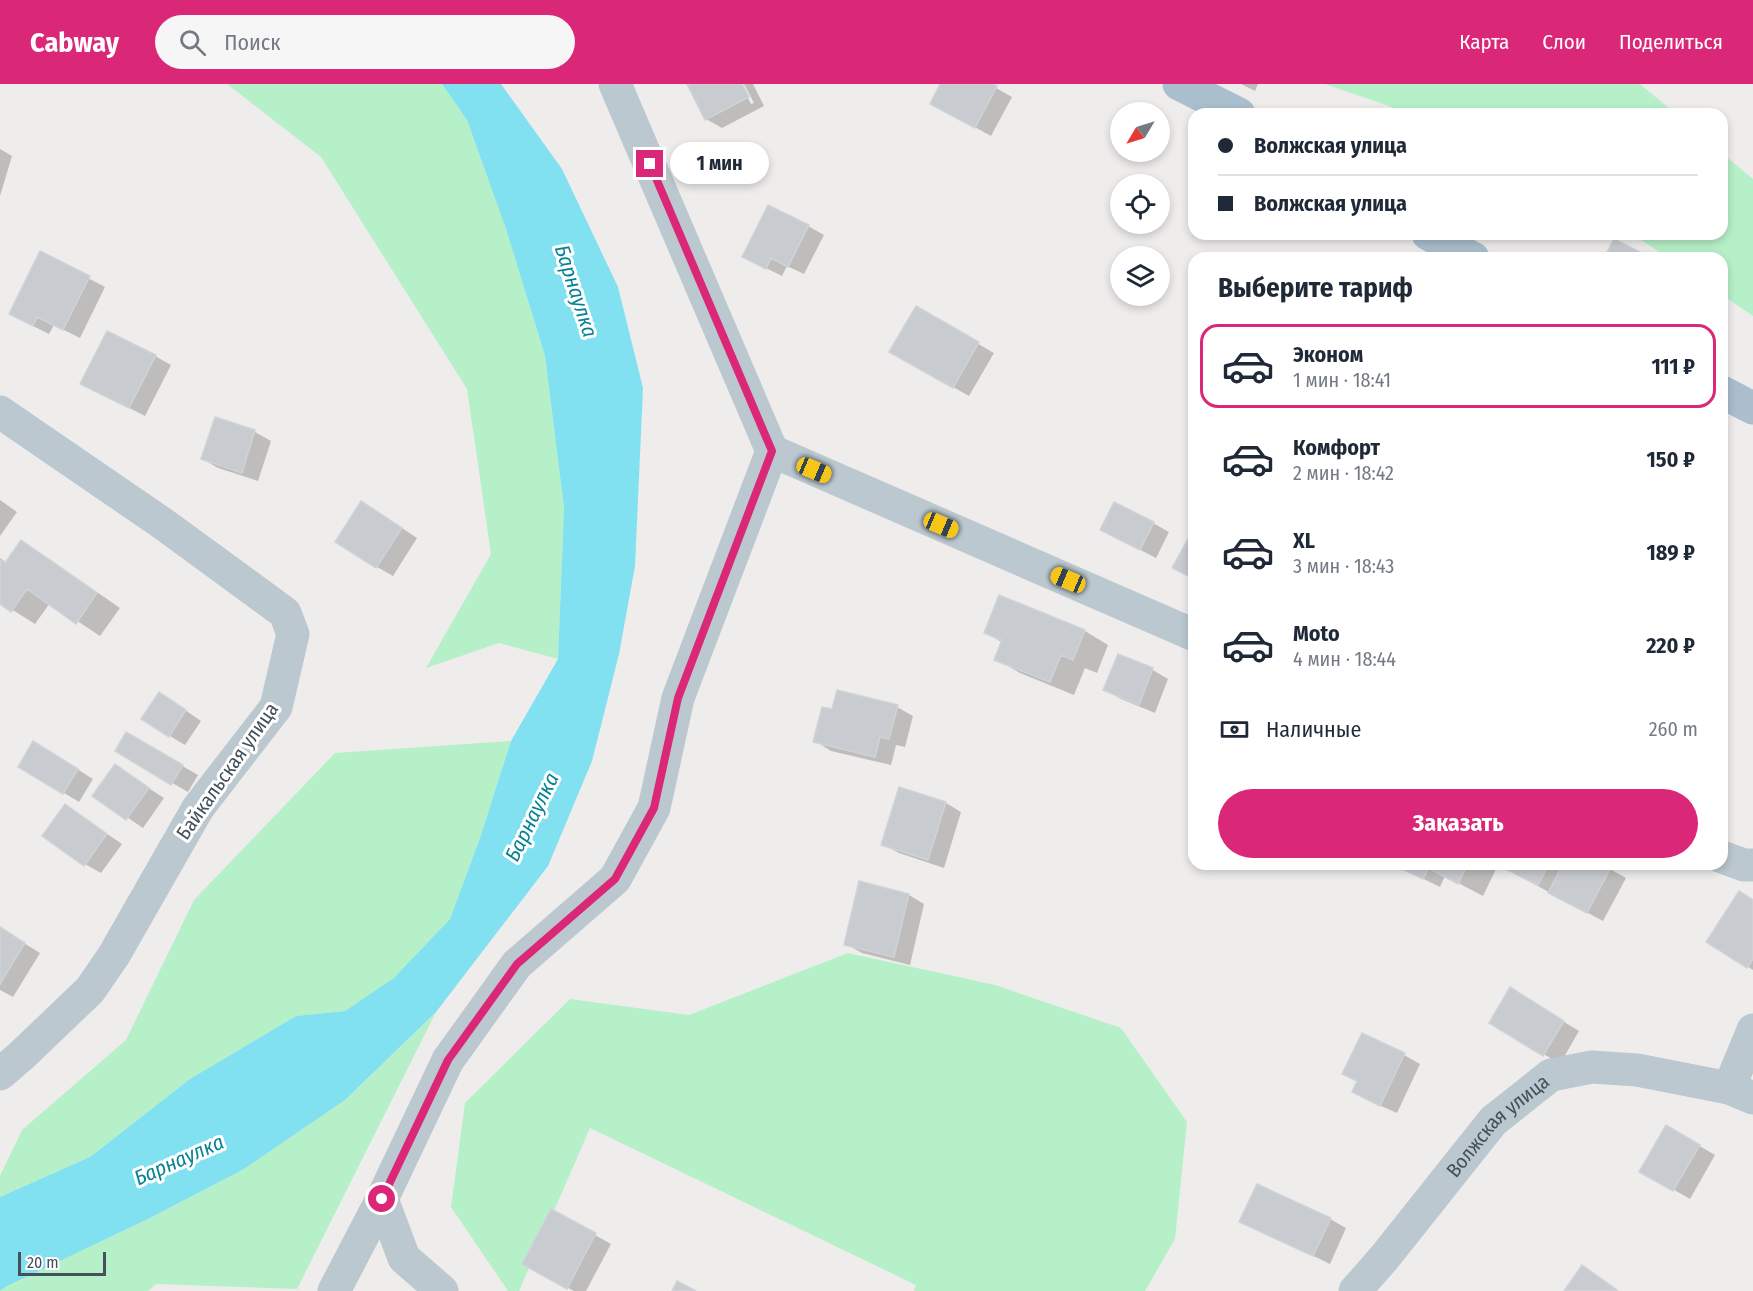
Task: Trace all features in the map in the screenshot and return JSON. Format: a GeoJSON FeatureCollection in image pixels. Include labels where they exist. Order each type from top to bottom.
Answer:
{"type":"FeatureCollection","features":[{"type":"Feature","properties":{"kind":"main road"},"geometry":{"type":"LineString","coordinates":[[1179,84],[1227,108]]}},
{"type":"Feature","properties":{"kind":"main road"},"geometry":{"type":"LineString","coordinates":[[1439,240],[1462,252]]}},
{"type":"Feature","properties":{"kind":"main road"},"geometry":{"type":"LineString","coordinates":[[1728,395],[1753,408]]}},
{"type":"Feature","properties":{"kind":"street"},"geometry":{"type":"LineString","coordinates":[[615,84],[772,451],[1188,633]]}},
{"type":"Feature","properties":{"kind":"street","name":"Байкальская улица"},"geometry":{"type":"LineString","coordinates":[[0,412],[162,523],[285,613],[293,634],[276,707],[198,808],[114,955],[90,990],[0,1074]]}},
{"type":"Feature","properties":{"kind":"street"},"geometry":{"type":"LineString","coordinates":[[334,1291],[382,1199],[448,1060],[517,964],[615,879],[654,808],[678,698],[772,451]]}},
{"type":"Feature","properties":{"kind":"street"},"geometry":{"type":"LineString","coordinates":[[1728,859],[1744,865],[1753,865]]}},
{"type":"Feature","properties":{"kind":"street","name":"Волжская улица"},"geometry":{"type":"LineString","coordinates":[[1355,1291],[1493,1121],[1551,1075],[1592,1067],[1637,1070],[1741,1093],[1753,1030]]}},
{"type":"Feature","properties":{"kind":"street"},"geometry":{"type":"LineString","coordinates":[[382,1199],[404,1258],[442,1291]]}},
{"type":"Feature","properties":{"kind":"green space"},"geometry":{"type":"Polygon","coordinates":[[[227,84],[442,84],[467,120],[506,229],[545,356],[564,508],[558,659],[499,643],[426,668],[491,554],[467,389],[321,157],[227,84]]]}},
{"type":"Feature","properties":{"kind":"green space"},"geometry":{"type":"Polygon","coordinates":[[[1325,84],[1640,84],[1669,108],[1395,108],[1325,84]]]}},
{"type":"Feature","properties":{"kind":"green space"},"geometry":{"type":"Polygon","coordinates":[[[1728,158],[1753,179],[1753,316],[1728,299],[1728,252],[1659,252],[1642,240],[1728,240],[1728,158]]]}},
{"type":"Feature","properties":{"kind":"green space"},"geometry":{"type":"Polygon","coordinates":[[[511,741],[480,838],[450,919],[394,979],[345,1011],[296,1016],[190,1079],[90,1157],[0,1197],[0,1176],[22,1130],[126,1040],[194,900],[335,753],[511,741]]]}},
{"type":"Feature","properties":{"kind":"green space"},"geometry":{"type":"Polygon","coordinates":[[[848,953],[995,985],[1121,1028],[1187,1122],[1175,1239],[1145,1291],[914,1291],[916,1285],[590,1128],[519,1291],[508,1291],[451,1207],[465,1103],[570,999],[689,1015],[848,953]]]}},
{"type":"Feature","properties":{"kind":"green space"},"geometry":{"type":"Polygon","coordinates":[[[436,1012],[297,1289],[156,1284],[148,1291],[0,1291],[244,1169],[345,1100],[436,1012]]]}},
{"type":"Feature","properties":{"kind":"water","name":"Барнаулка"},"geometry":{"type":"Polygon","coordinates":[[[442,84],[501,84],[562,169],[618,287],[643,388],[635,566],[619,654],[592,761],[548,866],[436,1012],[345,1100],[244,1169],[0,1291],[0,1197],[90,1157],[190,1079],[296,1016],[345,1011],[394,978],[450,919],[480,838],[511,741],[558,659],[564,508],[545,356],[506,229],[467,120],[442,84]]]}},
{"type":"Feature","properties":{"kind":"building"},"geometry":{"type":"Polygon","coordinates":[[[687,84],[742,84],[749,97],[705,120],[687,84]]]}},
{"type":"Feature","properties":{"kind":"building"},"geometry":{"type":"Polygon","coordinates":[[[940,84],[992,84],[997,86],[975,128],[930,104],[940,84]]]}},
{"type":"Feature","properties":{"kind":"building"},"geometry":{"type":"Polygon","coordinates":[[[768,205],[809,225],[788,267],[771,258],[766,269],[742,257],[768,205]]]}},
{"type":"Feature","properties":{"kind":"building"},"geometry":{"type":"Polygon","coordinates":[[[1613,240],[1616,240],[1640,252],[1607,252],[1613,240]]]}},
{"type":"Feature","properties":{"kind":"building"},"geometry":{"type":"Polygon","coordinates":[[[40,251],[90,276],[63,330],[37,317],[33,326],[9,314],[40,251]]]}},
{"type":"Feature","properties":{"kind":"building"},"geometry":{"type":"Polygon","coordinates":[[[916,306],[979,342],[953,388],[889,352],[916,306]]]}},
{"type":"Feature","properties":{"kind":"building"},"geometry":{"type":"Polygon","coordinates":[[[107,331],[156,355],[129,408],[80,384],[107,331]]]}},
{"type":"Feature","properties":{"kind":"building"},"geometry":{"type":"Polygon","coordinates":[[[215,417],[255,430],[242,473],[201,459],[215,417]]]}},
{"type":"Feature","properties":{"kind":"building"},"geometry":{"type":"Polygon","coordinates":[[[361,501],[402,528],[376,568],[335,542],[361,501]]]}},
{"type":"Feature","properties":{"kind":"building"},"geometry":{"type":"Polygon","coordinates":[[[1114,502],[1154,522],[1140,550],[1100,530],[1114,502]]]}},
{"type":"Feature","properties":{"kind":"building"},"geometry":{"type":"Polygon","coordinates":[[[1188,539],[1188,576],[1172,568],[1188,539]]]}},
{"type":"Feature","properties":{"kind":"building"},"geometry":{"type":"Polygon","coordinates":[[[21,540],[97,593],[76,624],[27,589],[11,612],[0,604],[0,560],[5,563],[21,540]]]}},
{"type":"Feature","properties":{"kind":"building"},"geometry":{"type":"Polygon","coordinates":[[[999,595],[1085,630],[1073,660],[1061,655],[1050,682],[994,660],[1002,640],[984,633],[999,595]]]}},
{"type":"Feature","properties":{"kind":"building"},"geometry":{"type":"Polygon","coordinates":[[[1118,654],[1153,668],[1139,705],[1103,690],[1118,654]]]}},
{"type":"Feature","properties":{"kind":"building"},"geometry":{"type":"Polygon","coordinates":[[[837,690],[898,705],[889,739],[880,737],[875,757],[813,742],[822,707],[832,709],[837,690]]]}},
{"type":"Feature","properties":{"kind":"building"},"geometry":{"type":"Polygon","coordinates":[[[159,692],[186,710],[169,737],[141,719],[159,692]]]}},
{"type":"Feature","properties":{"kind":"building"},"geometry":{"type":"Polygon","coordinates":[[[126,732],[183,765],[171,785],[115,751],[126,732]]]}},
{"type":"Feature","properties":{"kind":"building"},"geometry":{"type":"Polygon","coordinates":[[[33,741],[78,769],[63,794],[18,767],[33,741]]]}},
{"type":"Feature","properties":{"kind":"building"},"geometry":{"type":"Polygon","coordinates":[[[115,764],[149,788],[126,820],[92,796],[115,764]]]}},
{"type":"Feature","properties":{"kind":"building"},"geometry":{"type":"Polygon","coordinates":[[[899,787],[946,802],[928,860],[881,845],[899,787]]]}},
{"type":"Feature","properties":{"kind":"building"},"geometry":{"type":"Polygon","coordinates":[[[65,804],[107,834],[84,866],[42,836],[65,804]]]}},
{"type":"Feature","properties":{"kind":"building"},"geometry":{"type":"Polygon","coordinates":[[[1404,870],[1428,870],[1423,879],[1404,870]]]}},
{"type":"Feature","properties":{"kind":"building"},"geometry":{"type":"Polygon","coordinates":[[[1432,870],[1465,870],[1458,884],[1432,870]]]}},
{"type":"Feature","properties":{"kind":"building"},"geometry":{"type":"Polygon","coordinates":[[[1508,870],[1546,870],[1538,885],[1508,870]]]}},
{"type":"Feature","properties":{"kind":"building"},"geometry":{"type":"Polygon","coordinates":[[[1560,870],[1609,870],[1587,913],[1548,893],[1560,870]]]}},
{"type":"Feature","properties":{"kind":"building"},"geometry":{"type":"Polygon","coordinates":[[[859,881],[909,894],[894,957],[844,945],[859,881]]]}},
{"type":"Feature","properties":{"kind":"building"},"geometry":{"type":"Polygon","coordinates":[[[1739,891],[1753,900],[1753,959],[1747,968],[1706,942],[1739,891]]]}},
{"type":"Feature","properties":{"kind":"building"},"geometry":{"type":"Polygon","coordinates":[[[0,927],[25,943],[0,984],[0,927]]]}},
{"type":"Feature","properties":{"kind":"building"},"geometry":{"type":"Polygon","coordinates":[[[1510,987],[1564,1021],[1543,1056],[1489,1023],[1510,987]]]}},
{"type":"Feature","properties":{"kind":"building"},"geometry":{"type":"Polygon","coordinates":[[[1362,1033],[1405,1053],[1380,1106],[1352,1092],[1357,1081],[1342,1074],[1362,1033]]]}},
{"type":"Feature","properties":{"kind":"building"},"geometry":{"type":"Polygon","coordinates":[[[1666,1125],[1700,1145],[1673,1191],[1639,1172],[1666,1125]]]}},
{"type":"Feature","properties":{"kind":"building"},"geometry":{"type":"Polygon","coordinates":[[[1257,1184],[1331,1218],[1313,1256],[1239,1222],[1257,1184]]]}},
{"type":"Feature","properties":{"kind":"building"},"geometry":{"type":"Polygon","coordinates":[[[551,1209],[596,1233],[567,1289],[522,1264],[551,1209]]]}},
{"type":"Feature","properties":{"kind":"building"},"geometry":{"type":"Polygon","coordinates":[[[1582,1265],[1617,1290],[1617,1291],[1564,1291],[1582,1265]]]}},
{"type":"Feature","properties":{"kind":"building"},"geometry":{"type":"Polygon","coordinates":[[[677,1281],[696,1291],[672,1291],[677,1281]]]}},
{"type":"Feature","properties":{"kind":"route"},"geometry":{"type":"LineString","coordinates":[[382,1199],[448,1060],[517,964],[615,879],[654,808],[678,698],[772,451],[650,164]]}}]}
